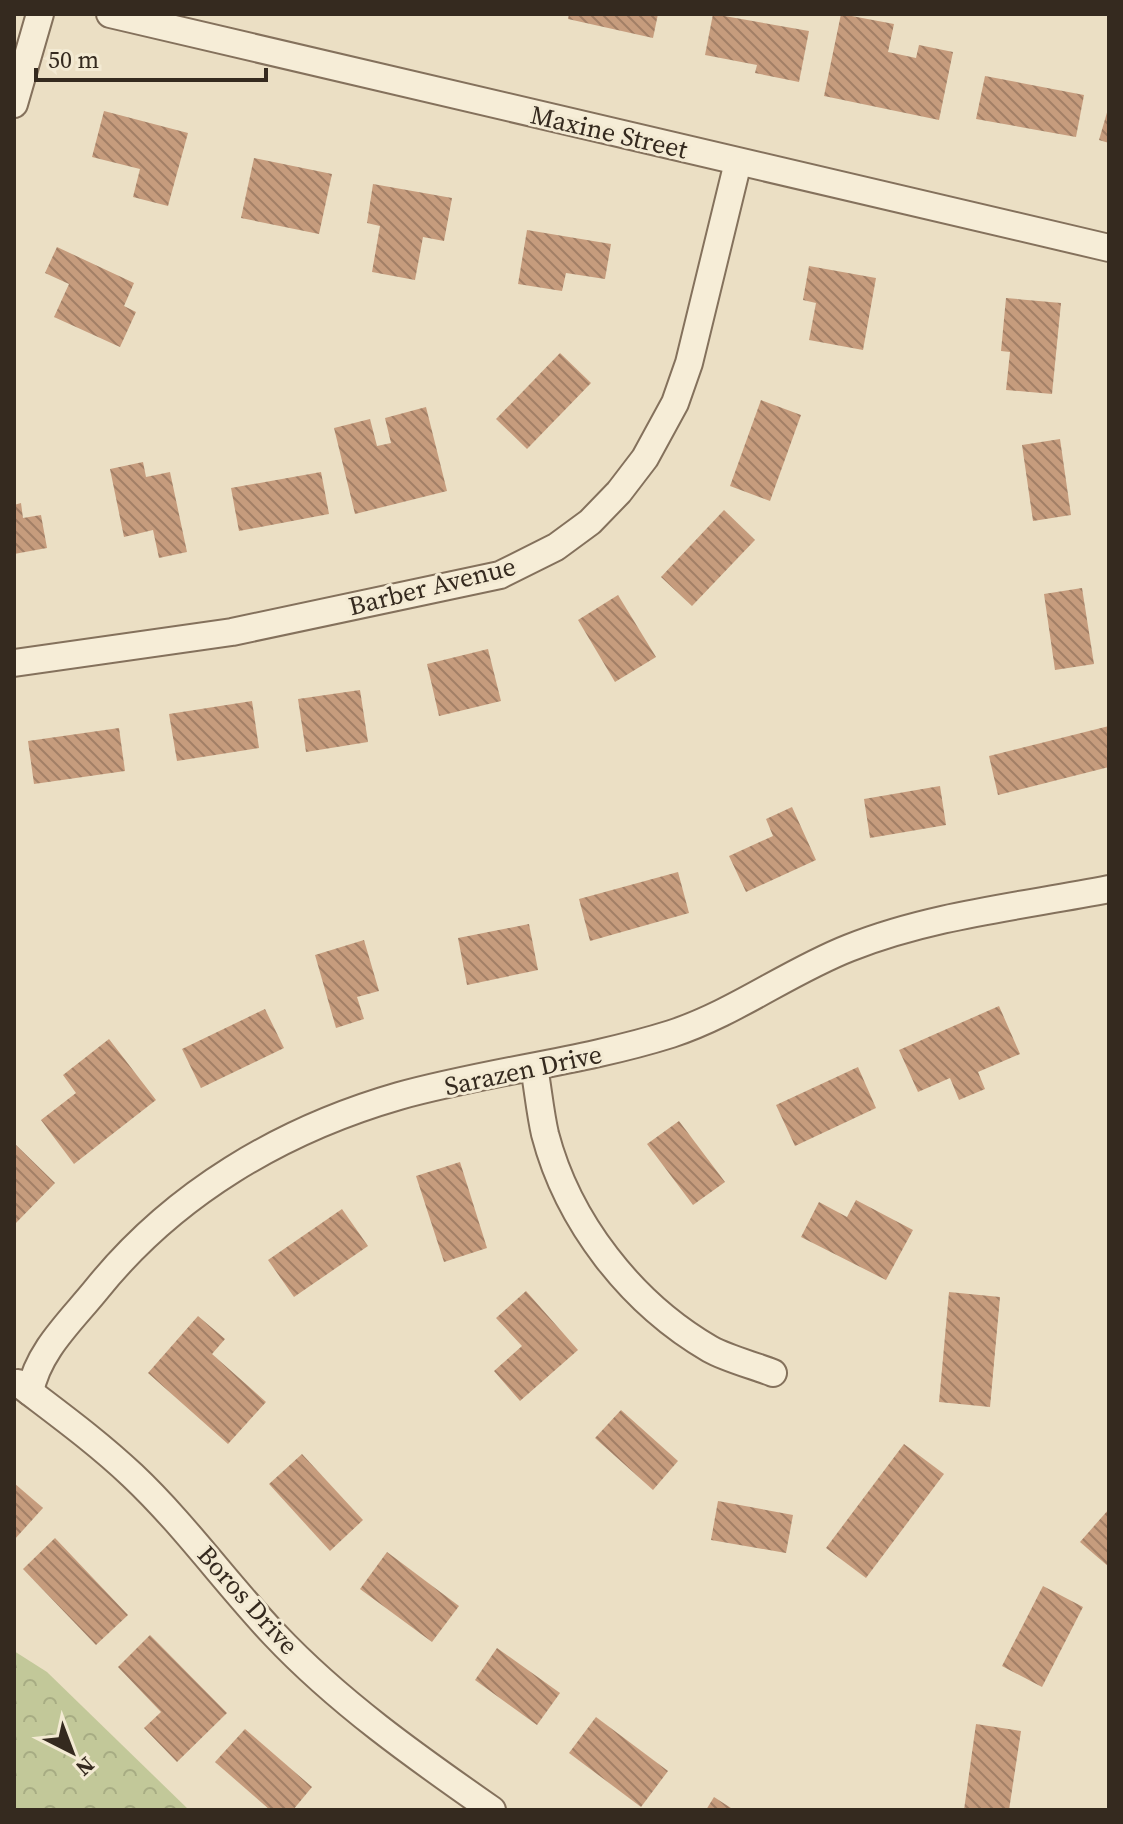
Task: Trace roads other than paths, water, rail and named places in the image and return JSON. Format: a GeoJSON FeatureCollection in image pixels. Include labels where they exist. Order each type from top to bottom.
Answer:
{"type":"FeatureCollection","features":[{"type":"Feature","properties":{"kind":"street"},"geometry":{"type":"LineString","coordinates":[[14,104],[40,14]]}},
{"type":"Feature","properties":{"kind":"street","name":"Maxine Street"},"geometry":{"type":"LineString","coordinates":[[110,14],[1109,248]]}},
{"type":"Feature","properties":{"kind":"street","name":"Barber Avenue"},"geometry":{"type":"LineString","coordinates":[[14,663],[232,632],[500,575],[556,547],[590,522],[619,492],[645,458],[675,403],[689,363],[738,162]]}},
{"type":"Feature","properties":{"kind":"street","name":"Sarazen Drive"},"geometry":{"type":"LineString","coordinates":[[22,1386],[35,1365],[115,1267],[159,1222],[209,1184],[263,1151],[320,1123],[400,1096],[614,1051],[675,1033],[752,1000],[848,948],[907,929],[1109,889]]}},
{"type":"Feature","properties":{"kind":"street"},"geometry":{"type":"LineString","coordinates":[[534,1067],[545,1134],[566,1193],[587,1230],[612,1264],[641,1294],[712,1350],[773,1373]]}},
{"type":"Feature","properties":{"kind":"street","name":"Boros Drive"},"geometry":{"type":"LineString","coordinates":[[22,1386],[70,1420],[133,1476],[206,1552],[274,1634],[351,1706],[492,1810]]}}]}
